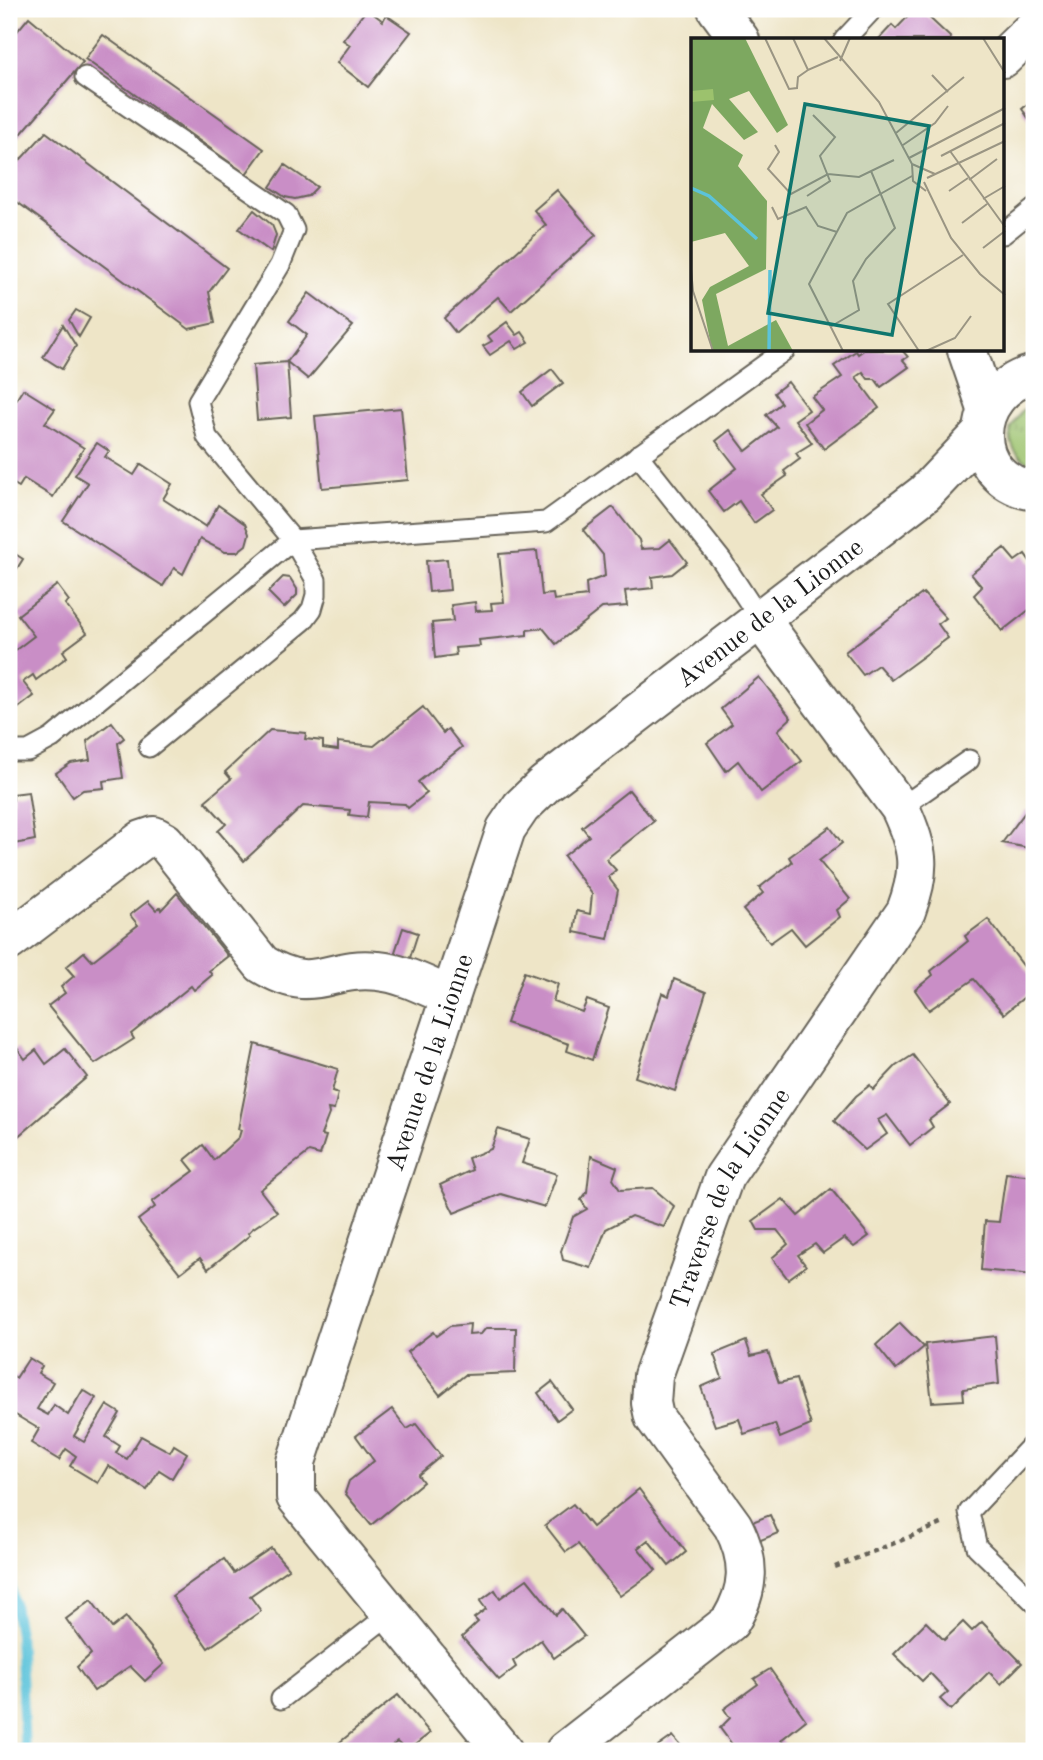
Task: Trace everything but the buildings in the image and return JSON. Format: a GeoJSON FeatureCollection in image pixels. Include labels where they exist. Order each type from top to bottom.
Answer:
{"type":"FeatureCollection","features":[{"type":"Feature","properties":{"kind":"street"},"geometry":{"type":"LineString","coordinates":[[717,9],[739,38]]}},
{"type":"Feature","properties":{"kind":"street"},"geometry":{"type":"LineString","coordinates":[[1004,57],[1034,28]]}},
{"type":"Feature","properties":{"kind":"street"},"geometry":{"type":"LineString","coordinates":[[968,352],[985,421],[991,462],[1023,487]]}},
{"type":"Feature","properties":{"kind":"street"},"geometry":{"type":"LineString","coordinates":[[991,352],[1034,373]]}},
{"type":"Feature","properties":{"kind":"street","name":"Avenue de la Lionne"},"geometry":{"type":"LineString","coordinates":[[503,1751],[296,1497],[296,1462],[506,829],[521,807],[545,784],[925,493],[985,421],[999,391],[1017,379],[1034,373]]}},
{"type":"Feature","properties":{"kind":"street","name":"Avenue de la Lionne"},"geometry":{"type":"LineString","coordinates":[[925,493],[963,484],[1023,487]]}},
{"type":"Feature","properties":{"kind":"street","name":"Traverse de la Lionne"},"geometry":{"type":"LineString","coordinates":[[565,1751],[730,1622],[742,1602],[747,1566],[742,1545],[733,1526],[654,1417],[651,1403],[653,1376],[724,1177],[906,911],[916,883],[914,839],[900,808],[760,619]]}},
{"type":"Feature","properties":{"kind":"street"},"geometry":{"type":"LineString","coordinates":[[9,941],[142,840],[154,836],[165,842],[262,964],[281,976],[305,981],[359,971],[380,971],[450,996]]}},
{"type":"Feature","properties":{"kind":"lane"},"geometry":{"type":"LineString","coordinates":[[846,38],[873,9]]}},
{"type":"Feature","properties":{"kind":"lane"},"geometry":{"type":"LineString","coordinates":[[85,77],[286,214],[294,230],[281,265],[198,401],[207,437],[293,540],[316,580],[312,608],[303,621],[149,747]]}},
{"type":"Feature","properties":{"kind":"lane"},"geometry":{"type":"LineString","coordinates":[[1004,233],[1034,209]]}},
{"type":"Feature","properties":{"kind":"lane"},"geometry":{"type":"LineString","coordinates":[[9,751],[28,751],[52,738],[293,540],[534,525],[546,522],[782,352]]}},
{"type":"Feature","properties":{"kind":"lane"},"geometry":{"type":"LineString","coordinates":[[639,455],[722,561],[760,619]]}},
{"type":"Feature","properties":{"kind":"lane"},"geometry":{"type":"LineString","coordinates":[[900,808],[969,760]]}},
{"type":"Feature","properties":{"kind":"lane"},"geometry":{"type":"LineString","coordinates":[[1034,1443],[969,1512],[977,1547],[1034,1602]]}},
{"type":"Feature","properties":{"kind":"lane"},"geometry":{"type":"LineString","coordinates":[[281,1699],[391,1613]]}},
{"type":"Feature","properties":{"kind":"path"},"geometry":{"type":"LineString","coordinates":[[835,1567],[969,1512]]}},
{"type":"Feature","properties":{"kind":"green space"},"geometry":{"type":"Polygon","coordinates":[[[1034,406],[1034,465],[1023,460],[1016,452],[1011,442],[1010,430],[1022,410],[1034,406]]]}},
{"type":"Feature","properties":{"kind":"waterway"},"geometry":{"type":"LineString","coordinates":[[9,1576],[19,1634],[25,1751]]}}]}
